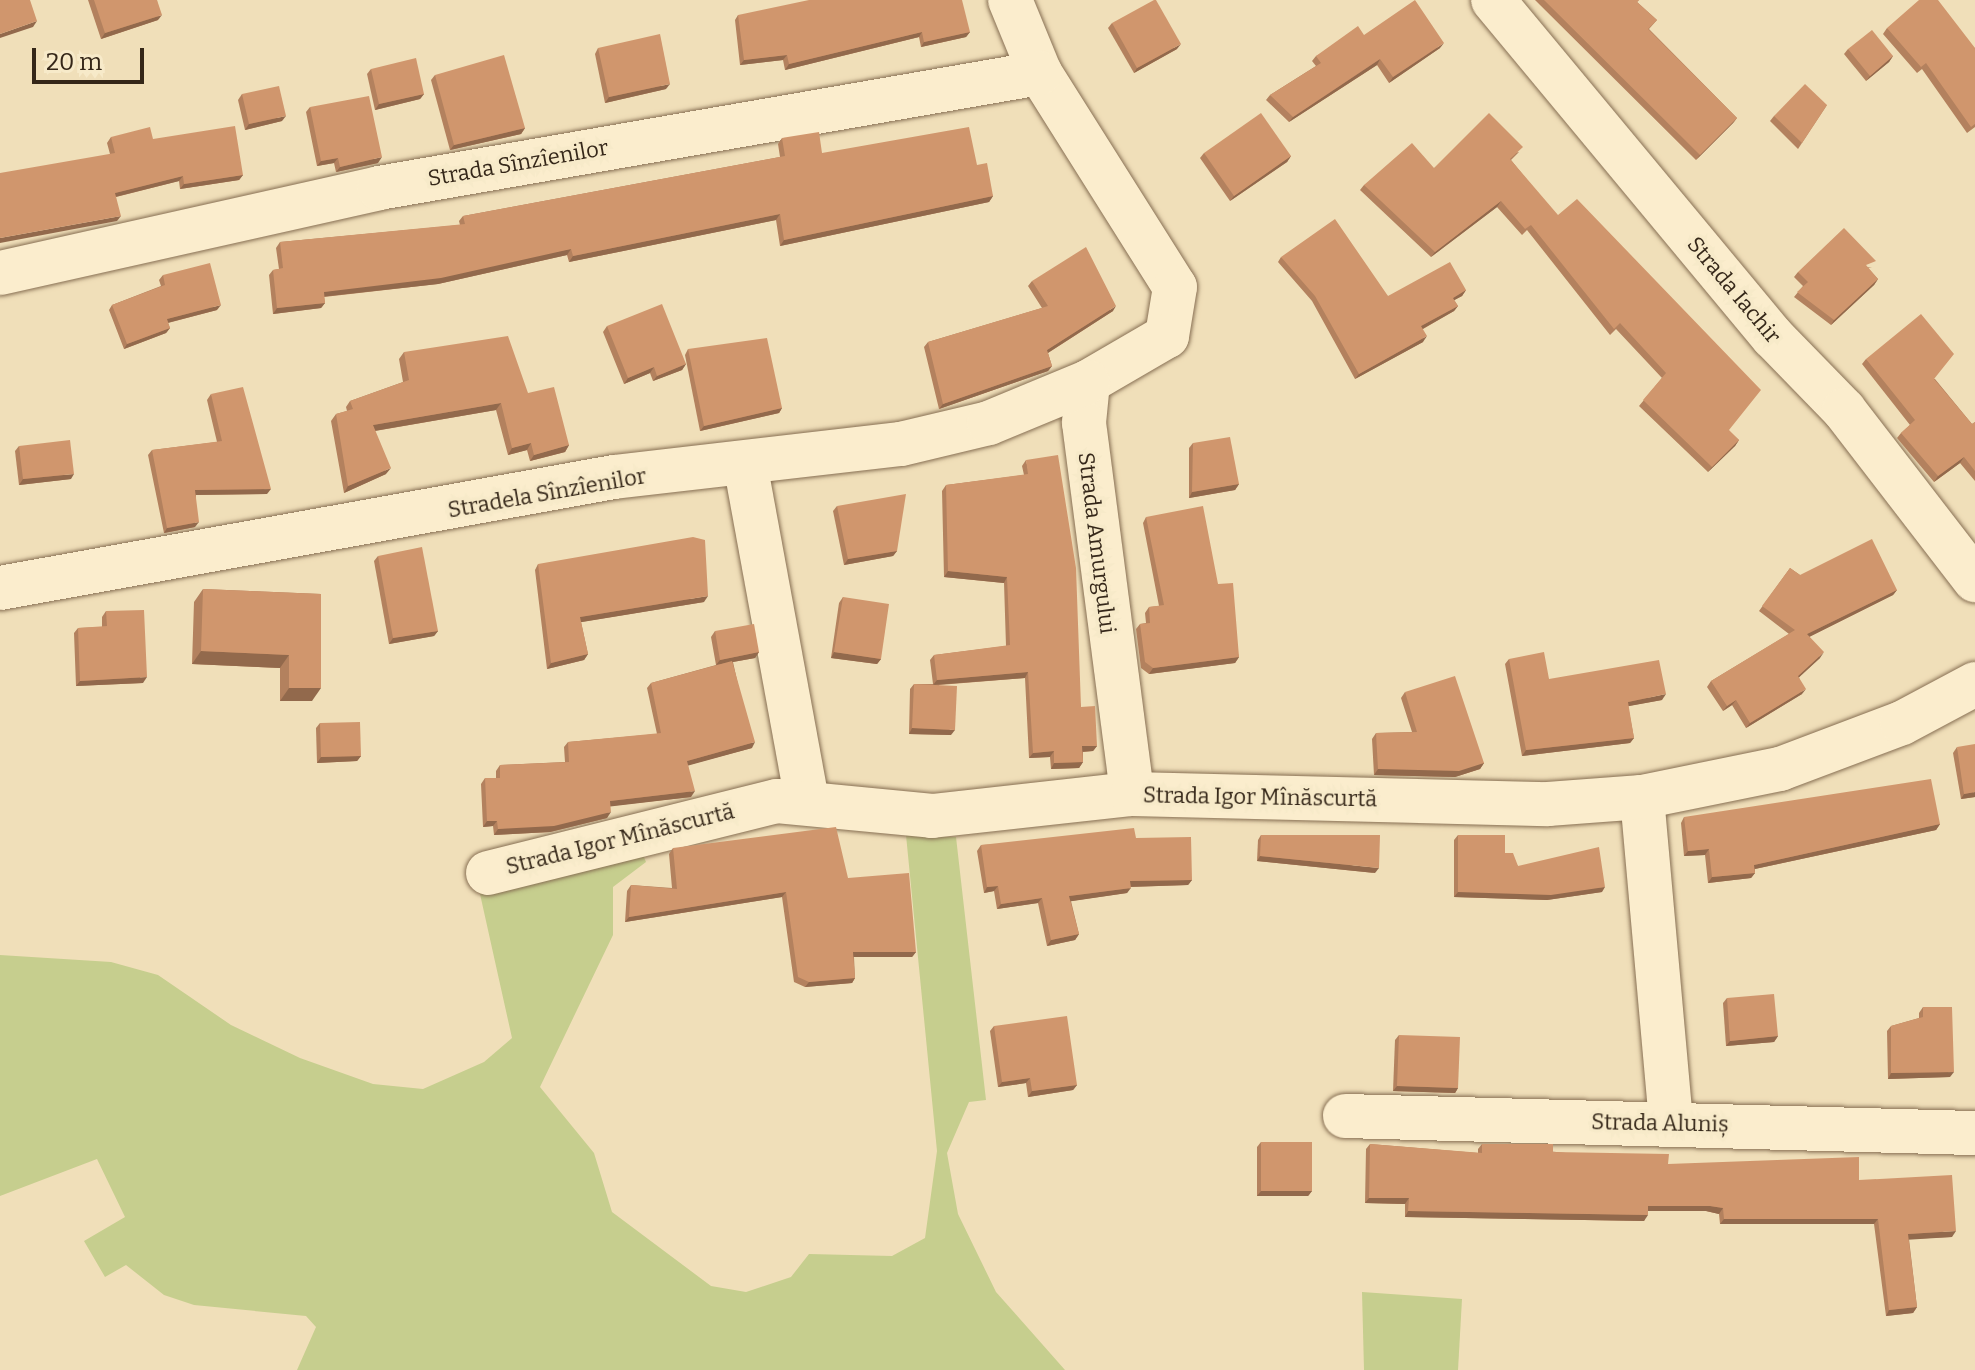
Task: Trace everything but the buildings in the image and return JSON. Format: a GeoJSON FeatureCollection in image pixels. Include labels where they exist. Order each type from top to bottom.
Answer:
{"type":"FeatureCollection","features":[{"type":"Feature","properties":{"kind":"street"},"geometry":{"type":"LineString","coordinates":[[1010,0],[1040,73],[1175,287],[1167,336],[1088,382]]}},
{"type":"Feature","properties":{"kind":"street","name":"Strada Iachir"},"geometry":{"type":"LineString","coordinates":[[1493,0],[1773,337],[1844,410],[1975,580]]}},
{"type":"Feature","properties":{"kind":"street","name":"Strada Sînzîenilor"},"geometry":{"type":"LineString","coordinates":[[0,273],[379,188],[1040,73]]}},
{"type":"Feature","properties":{"kind":"street","name":"Stradela Sînzîenilor"},"geometry":{"type":"LineString","coordinates":[[0,588],[614,477],[915,440],[989,423],[1088,382]]}},
{"type":"Feature","properties":{"kind":"street","name":"Strada Amurgului"},"geometry":{"type":"LineString","coordinates":[[1088,382],[1084,456],[1132,794]]}},
{"type":"Feature","properties":{"kind":"street"},"geometry":{"type":"LineString","coordinates":[[745,463],[807,801]]}},
{"type":"Feature","properties":{"kind":"street","name":"Strada Igor Mînăscurtă"},"geometry":{"type":"LineString","coordinates":[[488,873],[732,810],[807,801],[932,816],[1132,794],[1548,804],[1642,797],[1780,769],[1902,723],[1975,684]]}},
{"type":"Feature","properties":{"kind":"street"},"geometry":{"type":"LineString","coordinates":[[1642,797],[1671,1122]]}},
{"type":"Feature","properties":{"kind":"street","name":"Strada Aluniș"},"geometry":{"type":"LineString","coordinates":[[1345,1116],[1671,1122],[1975,1133]]}},
{"type":"Feature","properties":{"kind":"green space"},"geometry":{"type":"Polygon","coordinates":[[[632,828],[646,862],[613,887],[613,935],[540,1087],[594,1153],[612,1212],[711,1286],[746,1292],[791,1277],[809,1254],[892,1256],[925,1238],[937,1151],[906,835],[956,837],[986,1100],[969,1102],[947,1153],[958,1214],[996,1292],[1065,1370],[297,1370],[316,1327],[306,1316],[194,1305],[164,1295],[126,1265],[105,1277],[84,1241],[125,1217],[97,1159],[0,1196],[0,955],[111,962],[158,975],[231,1025],[300,1058],[373,1084],[423,1089],[484,1062],[512,1038],[478,885],[632,828]]]}},
{"type":"Feature","properties":{"kind":"green space"},"geometry":{"type":"Polygon","coordinates":[[[1362,1292],[1462,1299],[1458,1370],[1364,1370],[1362,1292]]]}}]}
